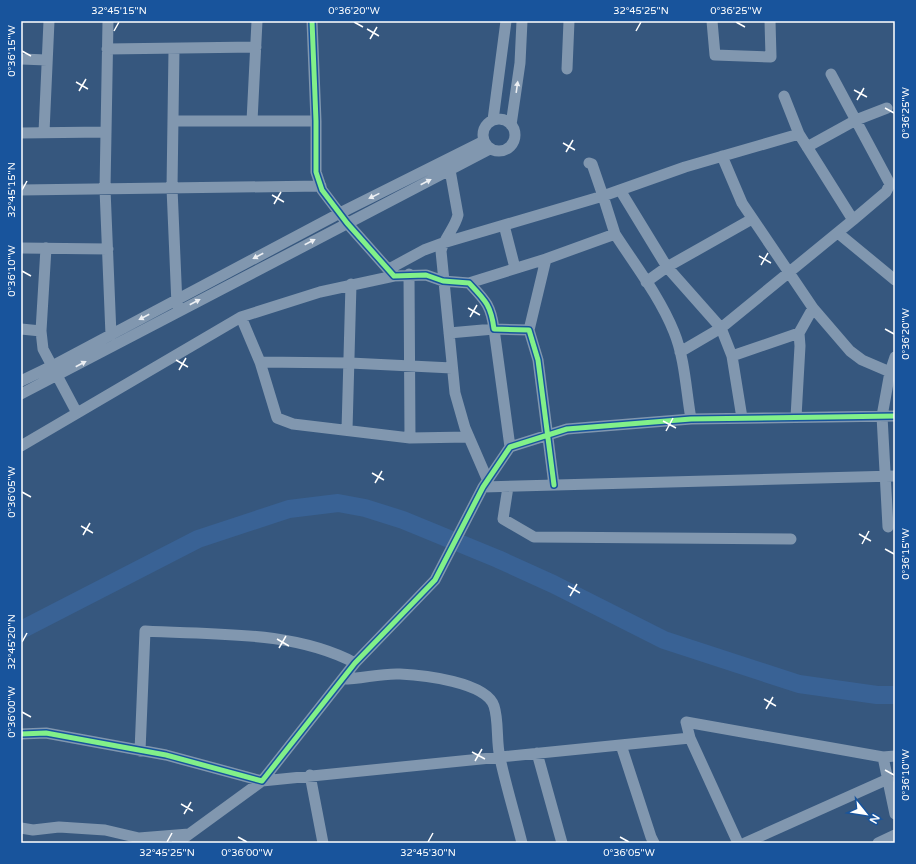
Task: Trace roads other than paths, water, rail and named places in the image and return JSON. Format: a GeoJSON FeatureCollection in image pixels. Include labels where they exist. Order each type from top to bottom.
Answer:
{"type":"FeatureCollection","features":[{"type":"Feature","properties":{"kind":"street"},"geometry":{"type":"LineString","coordinates":[[44,132],[49,21]]}},
{"type":"Feature","properties":{"kind":"street"},"geometry":{"type":"LineString","coordinates":[[108,21],[105,189],[110,335]]}},
{"type":"Feature","properties":{"kind":"street"},"geometry":{"type":"LineString","coordinates":[[252,121],[257,21]]}},
{"type":"Feature","properties":{"kind":"street"},"geometry":{"type":"LineString","coordinates":[[312,21],[316,121],[316,172],[321,186],[347,223],[391,272],[426,275],[443,281],[469,283],[546,259],[615,234]]}},
{"type":"Feature","properties":{"kind":"street"},"geometry":{"type":"LineString","coordinates":[[493,120],[506,21]]}},
{"type":"Feature","properties":{"kind":"street"},"geometry":{"type":"LineString","coordinates":[[511,125],[503,120],[493,120],[485,127],[483,136],[487,145],[500,152],[509,148],[514,140],[515,134],[511,125],[520,63],[522,21]]}},
{"type":"Feature","properties":{"kind":"street"},"geometry":{"type":"LineString","coordinates":[[567,69],[569,21]]}},
{"type":"Feature","properties":{"kind":"street"},"geometry":{"type":"LineString","coordinates":[[712,21],[715,54],[771,57],[770,21]]}},
{"type":"Feature","properties":{"kind":"street"},"geometry":{"type":"LineString","coordinates":[[107,49],[256,47]]}},
{"type":"Feature","properties":{"kind":"street"},"geometry":{"type":"LineString","coordinates":[[174,49],[172,188],[176,300],[179,311]]}},
{"type":"Feature","properties":{"kind":"street"},"geometry":{"type":"LineString","coordinates":[[21,59],[47,60]]}},
{"type":"Feature","properties":{"kind":"street"},"geometry":{"type":"LineString","coordinates":[[680,352],[721,328],[886,192],[890,184],[831,74]]}},
{"type":"Feature","properties":{"kind":"street"},"geometry":{"type":"LineString","coordinates":[[784,96],[799,134],[853,220]]}},
{"type":"Feature","properties":{"kind":"street"},"geometry":{"type":"LineString","coordinates":[[808,147],[856,120],[887,108]]}},
{"type":"Feature","properties":{"kind":"street"},"geometry":{"type":"LineString","coordinates":[[174,121],[316,121]]}},
{"type":"Feature","properties":{"kind":"street"},"geometry":{"type":"LineString","coordinates":[[21,133],[106,132]]}},
{"type":"Feature","properties":{"kind":"street"},"geometry":{"type":"LineString","coordinates":[[21,446],[241,316],[391,272],[424,250],[443,243],[603,196],[686,167],[799,134]]}},
{"type":"Feature","properties":{"kind":"street"},"geometry":{"type":"LineString","coordinates":[[21,381],[54,371],[179,311],[450,170],[487,145]]}},
{"type":"Feature","properties":{"kind":"street"},"geometry":{"type":"LineString","coordinates":[[21,394],[110,335],[340,213],[487,145]]}},
{"type":"Feature","properties":{"kind":"street"},"geometry":{"type":"LineString","coordinates":[[722,156],[742,203],[813,308],[850,351],[862,360],[890,372]]}},
{"type":"Feature","properties":{"kind":"street"},"geometry":{"type":"LineString","coordinates":[[589,163],[592,164],[615,234],[646,282],[674,332],[680,352],[690,419]]}},
{"type":"Feature","properties":{"kind":"street"},"geometry":{"type":"LineString","coordinates":[[450,170],[458,215],[457,222],[443,243],[441,252],[452,368],[455,392],[483,488]]}},
{"type":"Feature","properties":{"kind":"street"},"geometry":{"type":"LineString","coordinates":[[21,190],[321,186]]}},
{"type":"Feature","properties":{"kind":"street"},"geometry":{"type":"LineString","coordinates":[[620,190],[667,267],[721,328],[732,356],[742,418]]}},
{"type":"Feature","properties":{"kind":"street"},"geometry":{"type":"LineString","coordinates":[[646,282],[667,267],[752,219]]}},
{"type":"Feature","properties":{"kind":"street"},"geometry":{"type":"LineString","coordinates":[[504,225],[515,268]]}},
{"type":"Feature","properties":{"kind":"street"},"geometry":{"type":"LineString","coordinates":[[838,233],[895,280]]}},
{"type":"Feature","properties":{"kind":"street"},"geometry":{"type":"LineString","coordinates":[[21,248],[108,249]]}},
{"type":"Feature","properties":{"kind":"street"},"geometry":{"type":"LineString","coordinates":[[46,248],[41,331],[43,349],[77,413]]}},
{"type":"Feature","properties":{"kind":"street"},"geometry":{"type":"LineString","coordinates":[[546,259],[529,330],[538,360],[546,434],[554,486]]}},
{"type":"Feature","properties":{"kind":"street"},"geometry":{"type":"LineString","coordinates":[[408,274],[410,438]]}},
{"type":"Feature","properties":{"kind":"street"},"geometry":{"type":"LineString","coordinates":[[469,283],[485,301],[492,312],[510,447]]}},
{"type":"Feature","properties":{"kind":"street"},"geometry":{"type":"LineString","coordinates":[[347,430],[351,284]]}},
{"type":"Feature","properties":{"kind":"street"},"geometry":{"type":"LineString","coordinates":[[796,417],[800,346],[799,333],[813,308]]}},
{"type":"Feature","properties":{"kind":"street"},"geometry":{"type":"LineString","coordinates":[[241,316],[260,362],[277,418],[292,424],[410,438],[469,437]]}},
{"type":"Feature","properties":{"kind":"street"},"geometry":{"type":"LineString","coordinates":[[21,329],[41,331]]}},
{"type":"Feature","properties":{"kind":"street"},"geometry":{"type":"LineString","coordinates":[[449,333],[494,329],[529,330]]}},
{"type":"Feature","properties":{"kind":"street"},"geometry":{"type":"LineString","coordinates":[[732,356],[799,333]]}},
{"type":"Feature","properties":{"kind":"street"},"geometry":{"type":"LineString","coordinates":[[888,527],[891,476],[882,416],[890,372],[895,357]]}},
{"type":"Feature","properties":{"kind":"street"},"geometry":{"type":"LineString","coordinates":[[260,362],[452,368]]}},
{"type":"Feature","properties":{"kind":"street"},"geometry":{"type":"LineString","coordinates":[[177,843],[190,836],[262,781],[355,663],[436,580],[483,488],[510,447],[546,434],[567,429],[690,419],[895,416]]}},
{"type":"Feature","properties":{"kind":"street"},"geometry":{"type":"LineString","coordinates":[[483,488],[891,476]]}},
{"type":"Feature","properties":{"kind":"street"},"geometry":{"type":"LineString","coordinates":[[508,487],[504,519],[534,537],[791,539]]}},
{"type":"Feature","properties":{"kind":"street"},"geometry":{"type":"LineString","coordinates":[[140,751],[145,631],[275,640],[318,648],[355,663]]}},
{"type":"Feature","properties":{"kind":"street"},"geometry":{"type":"LineString","coordinates":[[343,679],[354,679],[370,675],[400,674],[449,680],[483,693],[494,706],[499,756],[522,843]]}},
{"type":"Feature","properties":{"kind":"street"},"geometry":{"type":"LineString","coordinates":[[738,843],[690,738],[686,722],[883,757],[895,756]]}},
{"type":"Feature","properties":{"kind":"street"},"geometry":{"type":"LineString","coordinates":[[21,734],[46,733],[166,755],[262,781],[690,738]]}},
{"type":"Feature","properties":{"kind":"street"},"geometry":{"type":"LineString","coordinates":[[621,745],[654,843]]}},
{"type":"Feature","properties":{"kind":"street"},"geometry":{"type":"LineString","coordinates":[[537,753],[562,843]]}},
{"type":"Feature","properties":{"kind":"street"},"geometry":{"type":"LineString","coordinates":[[883,757],[895,814]]}},
{"type":"Feature","properties":{"kind":"street"},"geometry":{"type":"LineString","coordinates":[[310,775],[323,843]]}},
{"type":"Feature","properties":{"kind":"street"},"geometry":{"type":"LineString","coordinates":[[745,843],[888,779]]}},
{"type":"Feature","properties":{"kind":"street"},"geometry":{"type":"LineString","coordinates":[[21,828],[33,830],[59,828],[105,830],[139,838],[190,836]]}},
{"type":"Feature","properties":{"kind":"street"},"geometry":{"type":"LineString","coordinates":[[878,843],[895,835]]}},
{"type":"Feature","properties":{"kind":"waterway"},"geometry":{"type":"LineString","coordinates":[[21,630],[198,539],[289,509],[338,503],[365,508],[403,520],[498,559],[553,584],[664,640],[799,684],[877,695],[895,695]]}}]}
